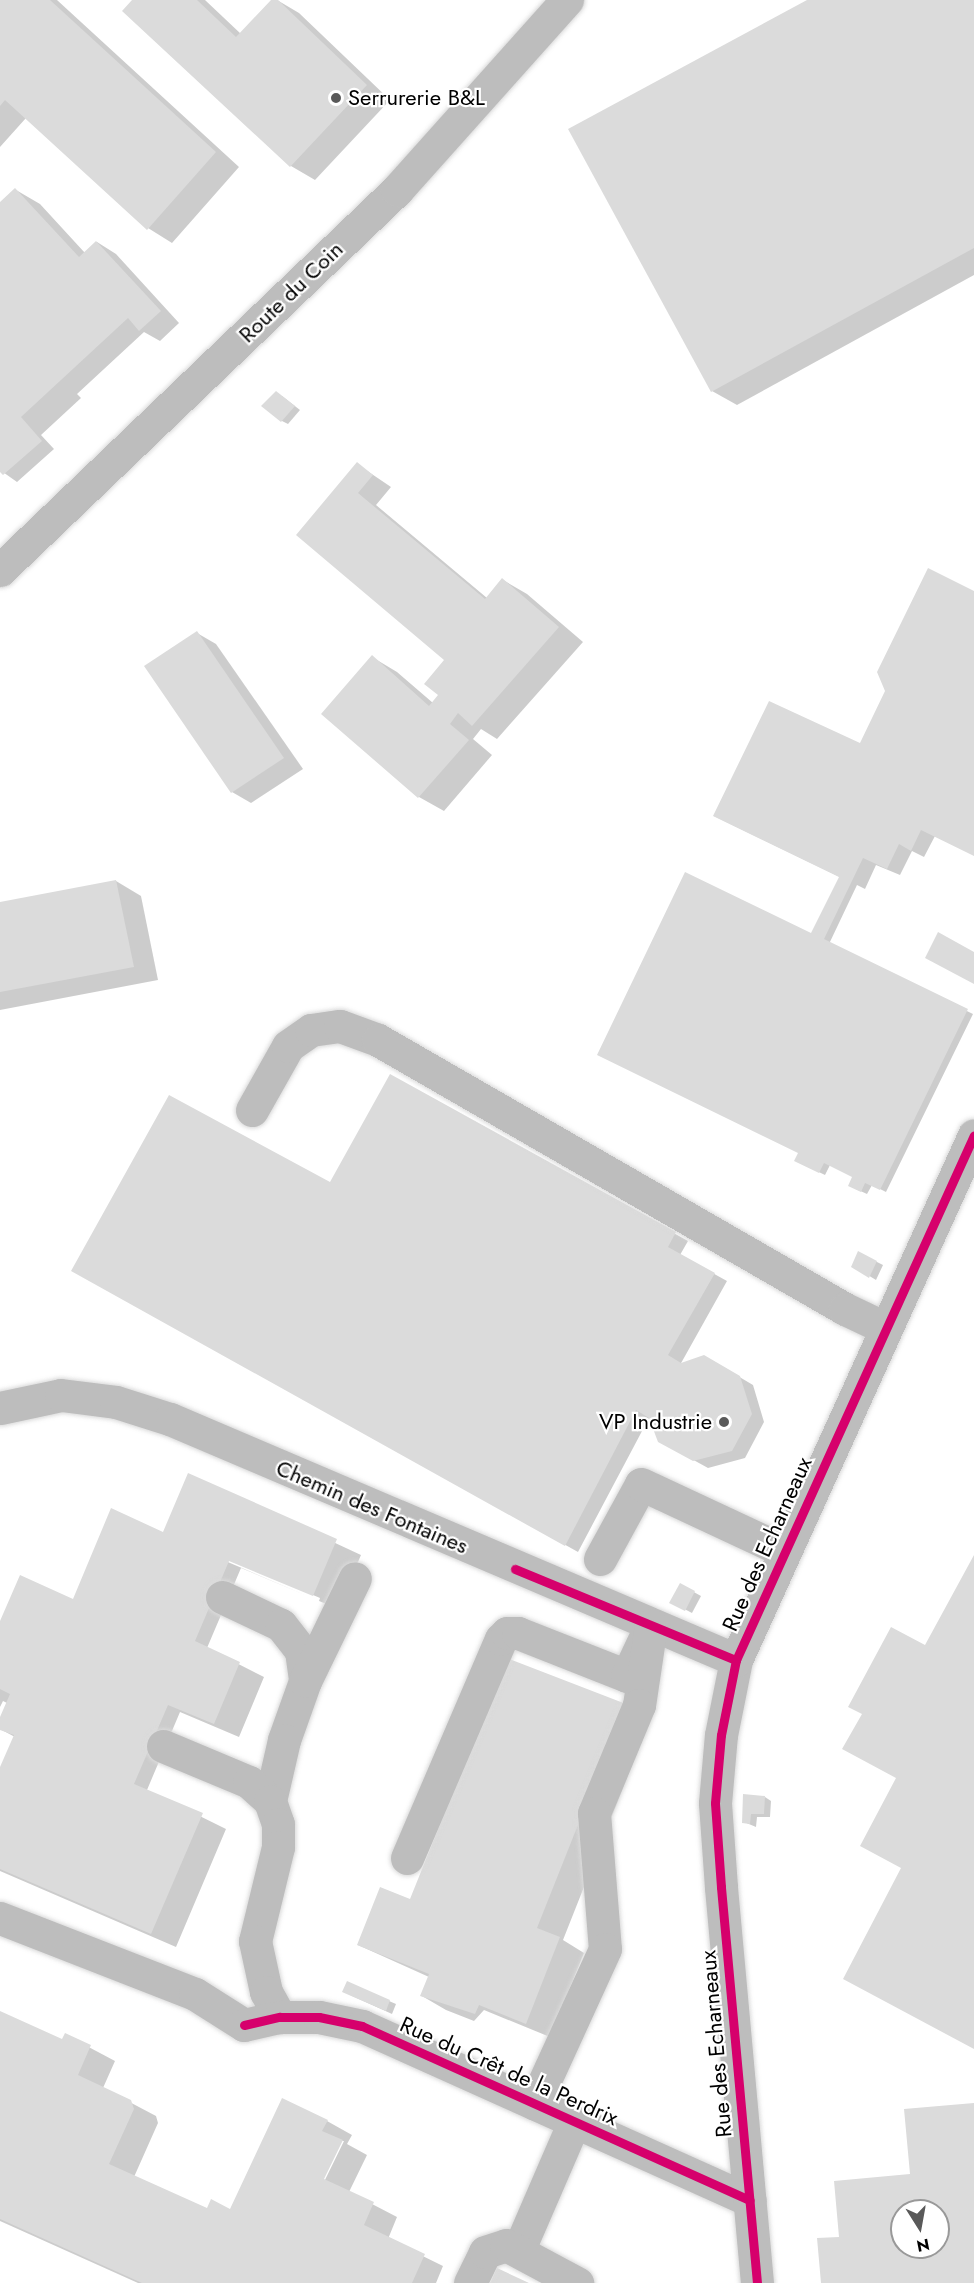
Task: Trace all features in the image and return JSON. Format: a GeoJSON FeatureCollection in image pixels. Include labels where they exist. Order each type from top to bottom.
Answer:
{"type":"FeatureCollection","features":[{"type":"Feature","properties":{"kind":"street","name":"Route du Coin"},"geometry":{"type":"LineString","coordinates":[[0,570],[397,190],[567,0]]}},
{"type":"Feature","properties":{"kind":"street"},"geometry":{"type":"LineString","coordinates":[[252,1110],[288,1046],[311,1030],[340,1026],[378,1040],[845,1309],[885,1328]]}},
{"type":"Feature","properties":{"kind":"street","name":"Rue des Echarneaux"},"geometry":{"type":"LineString","coordinates":[[757,2283],[715,1803],[721,1735],[736,1660],[974,1135]]}},
{"type":"Feature","properties":{"kind":"street","name":"Chemin des Fontaines"},"geometry":{"type":"LineString","coordinates":[[0,1408],[61,1395],[116,1402],[170,1419],[515,1569],[736,1660]]}},
{"type":"Feature","properties":{"kind":"street"},"geometry":{"type":"LineString","coordinates":[[600,1559],[641,1484],[785,1551]]}},
{"type":"Feature","properties":{"kind":"street"},"geometry":{"type":"LineString","coordinates":[[270,1800],[284,1740],[305,1680],[355,1578]]}},
{"type":"Feature","properties":{"kind":"street"},"geometry":{"type":"LineString","coordinates":[[222,1597],[281,1625],[301,1651],[305,1680]]}},
{"type":"Feature","properties":{"kind":"street"},"geometry":{"type":"LineString","coordinates":[[407,1858],[501,1639],[507,1633],[518,1633],[627,1677],[651,1625]]}},
{"type":"Feature","properties":{"kind":"street"},"geometry":{"type":"LineString","coordinates":[[534,2104],[605,1949],[594,1814],[639,1705],[651,1625]]}},
{"type":"Feature","properties":{"kind":"street"},"geometry":{"type":"LineString","coordinates":[[163,1746],[249,1782],[270,1800],[278,1824],[278,1847],[255,1941],[266,1992],[280,2017]]}},
{"type":"Feature","properties":{"kind":"street","name":"Rue du Crêt de la Perdrix"},"geometry":{"type":"LineString","coordinates":[[0,1918],[195,1994],[244,2025],[280,2017],[319,2017],[362,2026],[750,2200]]}},
{"type":"Feature","properties":{"kind":"street"},"geometry":{"type":"LineString","coordinates":[[519,2249],[574,2122]]}},
{"type":"Feature","properties":{"kind":"street"},"geometry":{"type":"LineString","coordinates":[[470,2283],[485,2252],[506,2245],[519,2249],[528,2259],[577,2283]]}},
{"type":"Feature","properties":{"kind":"building"},"geometry":{"type":"Polygon","coordinates":[[[0,0],[50,0],[216,152],[147,230],[5,100],[0,106],[0,0]]]}},
{"type":"Feature","properties":{"kind":"building"},"geometry":{"type":"Polygon","coordinates":[[[132,0],[197,0],[236,37],[271,0],[278,0],[367,85],[290,167],[122,11],[132,0]]]}},
{"type":"Feature","properties":{"kind":"building"},"geometry":{"type":"Polygon","coordinates":[[[807,0],[974,0],[974,248],[711,392],[568,129],[807,0]]]}},
{"type":"Feature","properties":{"kind":"building"},"geometry":{"type":"Polygon","coordinates":[[[15,188],[79,257],[96,241],[161,311],[139,331],[128,318],[21,417],[42,441],[3,475],[0,472],[0,202],[15,188]]]}},
{"type":"Feature","properties":{"kind":"building"},"geometry":{"type":"Polygon","coordinates":[[[276,391],[295,406],[281,422],[261,406],[276,391]]]}},
{"type":"Feature","properties":{"kind":"building"},"geometry":{"type":"Polygon","coordinates":[[[357,462],[373,475],[358,493],[485,599],[502,578],[559,627],[472,726],[458,713],[450,724],[469,740],[418,798],[321,714],[372,655],[429,706],[438,695],[424,684],[444,660],[296,535],[357,462]]]}},
{"type":"Feature","properties":{"kind":"building"},"geometry":{"type":"Polygon","coordinates":[[[928,568],[974,591],[974,856],[921,830],[911,851],[899,844],[887,869],[863,858],[824,939],[968,1009],[880,1190],[865,1183],[861,1192],[848,1186],[852,1177],[824,1163],[819,1173],[794,1161],[798,1153],[597,1055],[685,872],[811,933],[839,877],[713,816],[769,701],[860,743],[885,691],[877,672],[928,568]]]}},
{"type":"Feature","properties":{"kind":"building"},"geometry":{"type":"Polygon","coordinates":[[[197,631],[284,758],[231,793],[144,666],[197,631]]]}},
{"type":"Feature","properties":{"kind":"building"},"geometry":{"type":"Polygon","coordinates":[[[116,880],[134,967],[0,992],[0,902],[116,880]]]}},
{"type":"Feature","properties":{"kind":"building"},"geometry":{"type":"Polygon","coordinates":[[[938,932],[974,952],[974,984],[925,958],[938,932]]]}},
{"type":"Feature","properties":{"kind":"building"},"geometry":{"type":"Polygon","coordinates":[[[390,1074],[676,1232],[668,1247],[715,1273],[668,1355],[681,1363],[704,1355],[740,1376],[752,1414],[732,1451],[693,1461],[658,1442],[649,1418],[636,1410],[565,1546],[71,1271],[169,1095],[330,1182],[390,1074]]]}},
{"type":"Feature","properties":{"kind":"building"},"geometry":{"type":"Polygon","coordinates":[[[858,1251],[877,1261],[869,1278],[851,1267],[858,1251]]]}},
{"type":"Feature","properties":{"kind":"building"},"geometry":{"type":"Polygon","coordinates":[[[188,1473],[337,1539],[313,1596],[229,1561],[195,1641],[240,1662],[214,1724],[168,1705],[134,1784],[203,1813],[151,1934],[0,1869],[0,1767],[14,1735],[0,1730],[0,1717],[10,1694],[0,1689],[0,1621],[20,1575],[73,1599],[111,1508],[163,1532],[188,1473]]]}},
{"type":"Feature","properties":{"kind":"building"},"geometry":{"type":"Polygon","coordinates":[[[974,1555],[974,2049],[843,1979],[901,1868],[860,1846],[896,1778],[842,1749],[862,1714],[848,1707],[891,1627],[925,1645],[974,1555]]]}},
{"type":"Feature","properties":{"kind":"building"},"geometry":{"type":"Polygon","coordinates":[[[680,1583],[695,1591],[685,1611],[669,1603],[680,1583]]]}},
{"type":"Feature","properties":{"kind":"building"},"geometry":{"type":"Polygon","coordinates":[[[507,1658],[626,1704],[537,1928],[560,1937],[526,2024],[479,2005],[475,2014],[420,1996],[429,1974],[357,1945],[380,1887],[410,1899],[507,1658]]]}},
{"type":"Feature","properties":{"kind":"building"},"geometry":{"type":"Polygon","coordinates":[[[743,1794],[765,1796],[764,1814],[751,1814],[750,1824],[742,1823],[743,1794]]]}},
{"type":"Feature","properties":{"kind":"building"},"geometry":{"type":"Polygon","coordinates":[[[347,1981],[390,2000],[386,2011],[342,1992],[347,1981]]]}},
{"type":"Feature","properties":{"kind":"building"},"geometry":{"type":"Polygon","coordinates":[[[0,2011],[62,2039],[65,2033],[91,2045],[78,2075],[131,2100],[134,2109],[109,2164],[207,2208],[211,2199],[230,2209],[282,2098],[328,2120],[322,2131],[343,2140],[324,2179],[374,2202],[364,2225],[425,2254],[412,2283],[142,2283],[0,2219],[0,2011]]]}},
{"type":"Feature","properties":{"kind":"building"},"geometry":{"type":"Polygon","coordinates":[[[974,2103],[974,2283],[821,2283],[817,2238],[839,2237],[834,2181],[910,2174],[904,2109],[974,2103]]]}},
{"type":"Feature","properties":{"kind":"building"},"geometry":{"type":"Polygon","coordinates":[[[497,2268],[529,2283],[490,2283],[497,2268]]]}},
{"type":"Feature","properties":{"kind":"cycle path"},"geometry":{"type":"LineString","coordinates":[[757,2283],[715,1803],[721,1735],[736,1660],[974,1135]]}},
{"type":"Feature","properties":{"kind":"cycle path"},"geometry":{"type":"LineString","coordinates":[[515,1569],[736,1660]]}},
{"type":"Feature","properties":{"kind":"cycle path"},"geometry":{"type":"LineString","coordinates":[[244,2025],[280,2017],[319,2017],[362,2026],[750,2200]]}},
{"type":"Feature","properties":{"kind":"place","name":"Serrurerie B&L"},"geometry":{"type":"Point","coordinates":[336,98]}},
{"type":"Feature","properties":{"kind":"place","name":"VP Industrie"},"geometry":{"type":"Point","coordinates":[724,1422]}}]}
